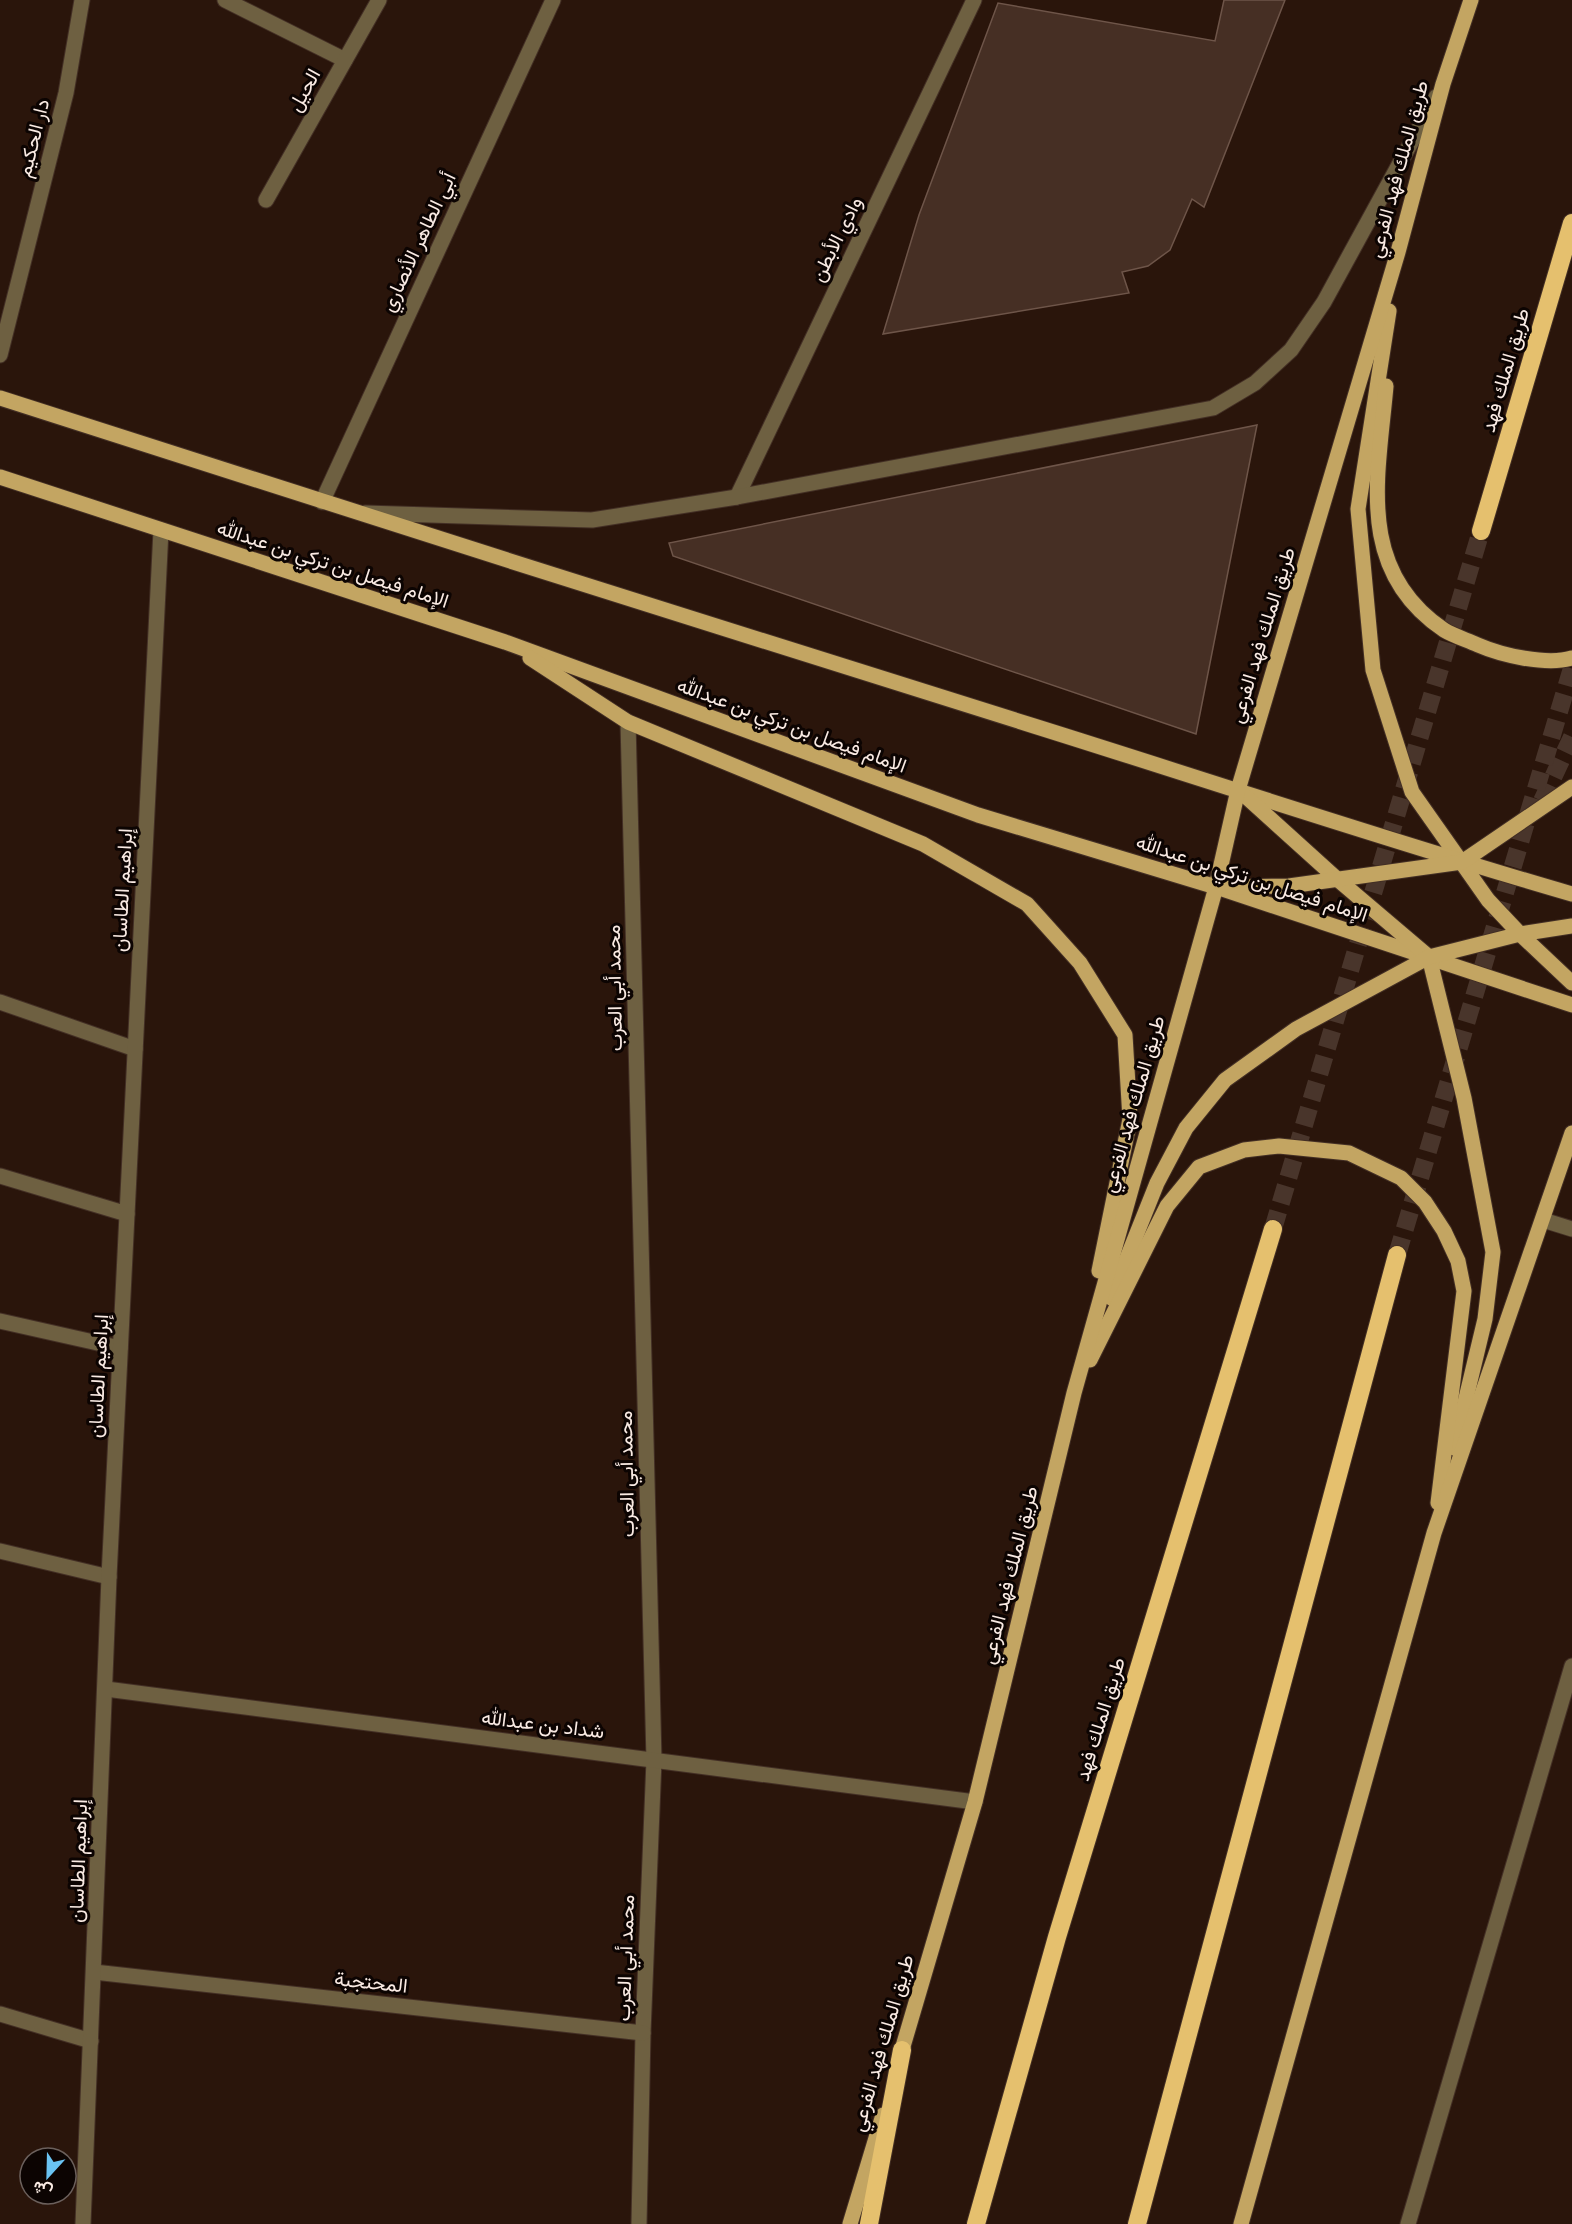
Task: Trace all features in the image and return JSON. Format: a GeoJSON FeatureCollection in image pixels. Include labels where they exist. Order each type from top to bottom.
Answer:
{"type":"FeatureCollection","features":[{"type":"Feature","properties":{"kind":"highway","name":"طريق الملك فهد"},"geometry":{"type":"LineString","coordinates":[[1481,531],[1572,223]]}},
{"type":"Feature","properties":{"kind":"highway","name":"طريق الملك فهد"},"geometry":{"type":"LineString","coordinates":[[976,2224],[1057,1937],[1273,1229]]}},
{"type":"Feature","properties":{"kind":"highway"},"geometry":{"type":"LineString","coordinates":[[1137,2224],[1397,1255]]}},
{"type":"Feature","properties":{"kind":"highway"},"geometry":{"type":"LineString","coordinates":[[869,2224],[902,2050]]}},
{"type":"Feature","properties":{"kind":"main road","name":"طريق الملك فهد الفرعي"},"geometry":{"type":"LineString","coordinates":[[850,2224],[975,1802],[1074,1393],[1216,887],[1238,790],[1398,252],[1443,84],[1471,0]]}},
{"type":"Feature","properties":{"kind":"main road"},"geometry":{"type":"LineString","coordinates":[[1398,252],[1376,503],[1384,553],[1398,584],[1423,613],[1445,631],[1487,649],[1538,661],[1572,658]]}},
{"type":"Feature","properties":{"kind":"main road"},"geometry":{"type":"LineString","coordinates":[[1398,252],[1358,509],[1373,670],[1412,792],[1488,900],[1572,983]]}},
{"type":"Feature","properties":{"kind":"main road"},"geometry":{"type":"LineString","coordinates":[[0,398],[353,512],[1462,862],[1572,894]]}},
{"type":"Feature","properties":{"kind":"main road","name":"الإمام فيصل بن تركي بن عبدالله"},"geometry":{"type":"LineString","coordinates":[[0,477],[505,642],[978,815],[1216,887],[1572,1005]]}},
{"type":"Feature","properties":{"kind":"main road"},"geometry":{"type":"LineString","coordinates":[[505,642],[628,722],[923,844],[1027,904],[1080,963],[1125,1035],[1130,1119],[1074,1393]]}},
{"type":"Feature","properties":{"kind":"main road"},"geometry":{"type":"LineString","coordinates":[[1216,887],[1289,886],[1462,862],[1572,787]]}},
{"type":"Feature","properties":{"kind":"main road"},"geometry":{"type":"LineString","coordinates":[[1238,790],[1336,878],[1430,957],[1464,1098],[1493,1252],[1485,1319],[1434,1533],[1241,2224]]}},
{"type":"Feature","properties":{"kind":"main road"},"geometry":{"type":"LineString","coordinates":[[1074,1393],[1157,1183],[1186,1128],[1225,1080],[1296,1029],[1430,957],[1520,934],[1572,926]]}},
{"type":"Feature","properties":{"kind":"main road"},"geometry":{"type":"LineString","coordinates":[[1434,1533],[1572,1133]]}},
{"type":"Feature","properties":{"kind":"main road"},"geometry":{"type":"LineString","coordinates":[[1074,1393],[1167,1206],[1199,1167],[1244,1150],[1279,1146],[1348,1153],[1401,1178],[1425,1202],[1444,1231],[1458,1262],[1464,1291],[1434,1533]]}},
{"type":"Feature","properties":{"kind":"street","name":"دار الحكيم"},"geometry":{"type":"LineString","coordinates":[[0,355],[66,93],[82,0]]}},
{"type":"Feature","properties":{"kind":"street"},"geometry":{"type":"LineString","coordinates":[[225,0],[345,60]]}},
{"type":"Feature","properties":{"kind":"street","name":"الحيل"},"geometry":{"type":"LineString","coordinates":[[266,200],[379,0]]}},
{"type":"Feature","properties":{"kind":"street","name":"أبي الطاهر الأنصاري"},"geometry":{"type":"LineString","coordinates":[[322,502],[553,0]]}},
{"type":"Feature","properties":{"kind":"street","name":"وادي الأبطن"},"geometry":{"type":"LineString","coordinates":[[737,496],[974,0]]}},
{"type":"Feature","properties":{"kind":"street"},"geometry":{"type":"LineString","coordinates":[[353,512],[592,520],[737,496],[1213,408],[1255,383],[1291,350],[1324,303],[1443,84]]}},
{"type":"Feature","properties":{"kind":"street","name":"إبراهيم الطاسان"},"geometry":{"type":"LineString","coordinates":[[83,2224],[109,1577],[161,530]]}},
{"type":"Feature","properties":{"kind":"street","name":"محمد أبي العرب"},"geometry":{"type":"LineString","coordinates":[[628,722],[654,1760],[643,2033],[639,2224]]}},
{"type":"Feature","properties":{"kind":"street"},"geometry":{"type":"LineString","coordinates":[[0,1002],[135,1049]]}},
{"type":"Feature","properties":{"kind":"street"},"geometry":{"type":"LineString","coordinates":[[0,1176],[127,1214]]}},
{"type":"Feature","properties":{"kind":"street"},"geometry":{"type":"LineString","coordinates":[[1543,1220],[1572,1229]]}},
{"type":"Feature","properties":{"kind":"street"},"geometry":{"type":"LineString","coordinates":[[0,1321],[120,1348]]}},
{"type":"Feature","properties":{"kind":"street"},"geometry":{"type":"LineString","coordinates":[[0,1551],[109,1577]]}},
{"type":"Feature","properties":{"kind":"street"},"geometry":{"type":"LineString","coordinates":[[1408,2224],[1572,1666]]}},
{"type":"Feature","properties":{"kind":"street","name":"شداد بن عبدالله"},"geometry":{"type":"LineString","coordinates":[[106,1689],[975,1802]]}},
{"type":"Feature","properties":{"kind":"street","name":"المحتجبة"},"geometry":{"type":"LineString","coordinates":[[94,1972],[643,2033]]}},
{"type":"Feature","properties":{"kind":"street"},"geometry":{"type":"LineString","coordinates":[[0,2014],[91,2041]]}},
{"type":"Feature","properties":{"kind":"building"},"geometry":{"type":"Polygon","coordinates":[[[1224,0],[1285,0],[1204,207],[1192,199],[1170,250],[1148,266],[1122,272],[1129,293],[883,334],[919,215],[998,3],[1215,41],[1224,0]]]}},
{"type":"Feature","properties":{"kind":"building"},"geometry":{"type":"Polygon","coordinates":[[[1257,425],[1196,734],[673,556],[669,543],[1257,425]]]}},
{"type":"Feature","properties":{"kind":"tunnel"},"geometry":{"type":"LineString","coordinates":[[1273,1229],[1481,531]]}},
{"type":"Feature","properties":{"kind":"tunnel"},"geometry":{"type":"LineString","coordinates":[[1397,1255],[1572,668]]}},
{"type":"Feature","properties":{"kind":"tunnel"},"geometry":{"type":"LineString","coordinates":[[1542,801],[1572,737]]}}]}
